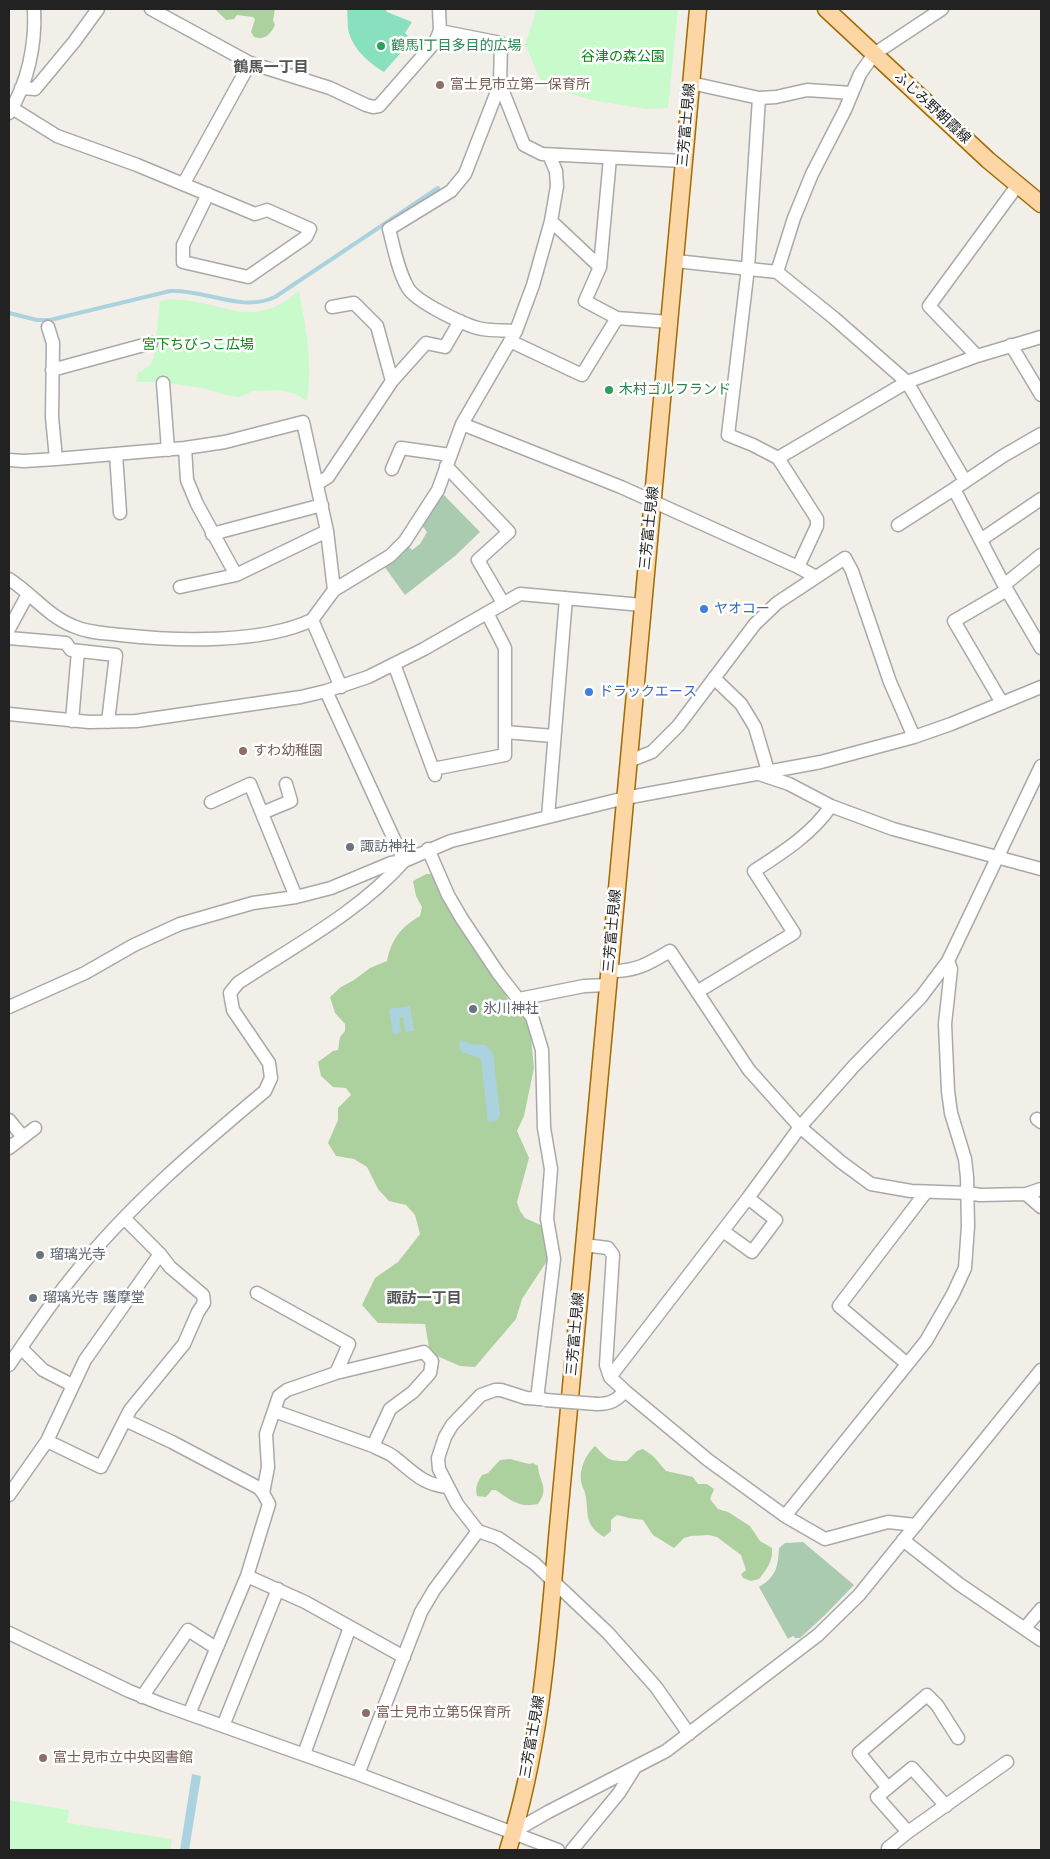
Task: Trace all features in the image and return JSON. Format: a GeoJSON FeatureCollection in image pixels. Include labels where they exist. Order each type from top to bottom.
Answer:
{"type":"FeatureCollection","features":[{"type":"Feature","properties":{"kind":"main road","name":"三芳富士見線"},"geometry":{"type":"LineString","coordinates":[[508,1850],[514,1832],[534,1740],[553,1582],[698,9]]}},
{"type":"Feature","properties":{"kind":"main road","name":"ふじみ野朝霞線"},"geometry":{"type":"LineString","coordinates":[[826,9],[1017,186],[1041,204]]}},
{"type":"Feature","properties":{"kind":"street"},"geometry":{"type":"LineString","coordinates":[[34,9],[34,39],[20,88],[10,111],[57,136],[184,183],[255,214],[267,210],[310,229],[306,237],[248,276],[184,262],[183,245],[208,194]]}},
{"type":"Feature","properties":{"kind":"street"},"geometry":{"type":"LineString","coordinates":[[20,88],[35,89],[74,42],[98,9]]}},
{"type":"Feature","properties":{"kind":"street"},"geometry":{"type":"LineString","coordinates":[[151,9],[250,63],[330,88],[366,106],[373,107],[379,106],[435,42],[440,31],[439,9]]}},
{"type":"Feature","properties":{"kind":"street"},"geometry":{"type":"LineString","coordinates":[[777,272],[794,218],[812,174],[860,74],[874,54],[942,9]]}},
{"type":"Feature","properties":{"kind":"street"},"geometry":{"type":"LineString","coordinates":[[440,31],[501,43],[500,84],[465,174],[450,191],[389,229],[398,263],[408,289],[418,299],[460,321],[482,329],[513,336],[582,375],[617,318]]}},
{"type":"Feature","properties":{"kind":"street"},"geometry":{"type":"LineString","coordinates":[[184,183],[250,63]]}},
{"type":"Feature","properties":{"kind":"street"},"geometry":{"type":"LineString","coordinates":[[691,83],[759,98],[776,97],[807,90],[852,93]]}},
{"type":"Feature","properties":{"kind":"street"},"geometry":{"type":"LineString","coordinates":[[500,84],[524,146],[542,154],[683,161]]}},
{"type":"Feature","properties":{"kind":"street"},"geometry":{"type":"LineString","coordinates":[[759,98],[748,268],[728,435],[778,458],[817,519],[817,526],[798,566]]}},
{"type":"Feature","properties":{"kind":"street"},"geometry":{"type":"LineString","coordinates":[[9,579],[58,619],[89,632],[145,637],[210,638],[265,634],[288,629],[312,620],[334,590],[390,556],[405,541],[438,490],[462,424],[513,336],[533,285],[551,221],[557,186],[556,171],[549,155]]}},
{"type":"Feature","properties":{"kind":"street"},"geometry":{"type":"LineString","coordinates":[[610,158],[600,267],[585,301],[617,318],[669,322]]}},
{"type":"Feature","properties":{"kind":"street"},"geometry":{"type":"LineString","coordinates":[[977,356],[930,306],[1017,186]]}},
{"type":"Feature","properties":{"kind":"street"},"geometry":{"type":"LineString","coordinates":[[551,221],[600,267]]}},
{"type":"Feature","properties":{"kind":"street"},"geometry":{"type":"LineString","coordinates":[[676,261],[777,272],[834,318],[907,382],[965,481]]}},
{"type":"Feature","properties":{"kind":"street"},"geometry":{"type":"LineString","coordinates":[[332,307],[354,304],[377,326],[392,380]]}},
{"type":"Feature","properties":{"kind":"street"},"geometry":{"type":"LineString","coordinates":[[317,484],[328,477],[392,380],[426,343],[444,348],[460,321]]}},
{"type":"Feature","properties":{"kind":"street"},"geometry":{"type":"LineString","coordinates":[[48,327],[53,343],[52,417],[56,459]]}},
{"type":"Feature","properties":{"kind":"street"},"geometry":{"type":"LineString","coordinates":[[778,458],[907,382],[977,356],[1041,337]]}},
{"type":"Feature","properties":{"kind":"street"},"geometry":{"type":"LineString","coordinates":[[52,370],[151,343]]}},
{"type":"Feature","properties":{"kind":"street"},"geometry":{"type":"LineString","coordinates":[[1011,345],[1041,395]]}},
{"type":"Feature","properties":{"kind":"street"},"geometry":{"type":"LineString","coordinates":[[163,383],[168,450]]}},
{"type":"Feature","properties":{"kind":"street"},"geometry":{"type":"LineString","coordinates":[[9,460],[56,459],[185,448],[225,442],[302,422],[327,531],[334,590]]}},
{"type":"Feature","properties":{"kind":"street"},"geometry":{"type":"LineString","coordinates":[[462,424],[653,500],[798,566],[816,577]]}},
{"type":"Feature","properties":{"kind":"street"},"geometry":{"type":"LineString","coordinates":[[898,525],[1041,434]]}},
{"type":"Feature","properties":{"kind":"street"},"geometry":{"type":"LineString","coordinates":[[185,448],[187,480],[196,504],[236,575]]}},
{"type":"Feature","properties":{"kind":"street"},"geometry":{"type":"LineString","coordinates":[[392,469],[402,448],[448,460],[509,532],[478,560],[503,603]]}},
{"type":"Feature","properties":{"kind":"street"},"geometry":{"type":"LineString","coordinates":[[116,454],[120,512]]}},
{"type":"Feature","properties":{"kind":"street"},"geometry":{"type":"LineString","coordinates":[[954,489],[1041,648]]}},
{"type":"Feature","properties":{"kind":"street"},"geometry":{"type":"LineString","coordinates":[[982,539],[1041,499]]}},
{"type":"Feature","properties":{"kind":"street"},"geometry":{"type":"LineString","coordinates":[[212,534],[322,505]]}},
{"type":"Feature","properties":{"kind":"street"},"geometry":{"type":"LineString","coordinates":[[180,587],[236,575],[327,531]]}},
{"type":"Feature","properties":{"kind":"street"},"geometry":{"type":"LineString","coordinates":[[1002,703],[954,620],[1006,587],[1041,555]]}},
{"type":"Feature","properties":{"kind":"street"},"geometry":{"type":"LineString","coordinates":[[629,761],[652,752],[678,726],[755,624],[777,603],[845,558],[848,561],[890,682],[914,737]]}},
{"type":"Feature","properties":{"kind":"street"},"geometry":{"type":"LineString","coordinates":[[9,629],[28,594]]}},
{"type":"Feature","properties":{"kind":"street"},"geometry":{"type":"LineString","coordinates":[[9,714],[72,721],[136,721],[301,697],[341,687],[368,677],[520,594],[642,605]]}},
{"type":"Feature","properties":{"kind":"street"},"geometry":{"type":"LineString","coordinates":[[548,817],[566,598]]}},
{"type":"Feature","properties":{"kind":"street"},"geometry":{"type":"LineString","coordinates":[[394,664],[434,772],[505,755],[504,648],[487,613]]}},
{"type":"Feature","properties":{"kind":"street"},"geometry":{"type":"LineString","coordinates":[[312,620],[341,687]]}},
{"type":"Feature","properties":{"kind":"street"},"geometry":{"type":"LineString","coordinates":[[9,638],[66,643],[71,650],[116,655],[108,722]]}},
{"type":"Feature","properties":{"kind":"street"},"geometry":{"type":"LineString","coordinates":[[72,721],[78,651]]}},
{"type":"Feature","properties":{"kind":"street"},"geometry":{"type":"LineString","coordinates":[[714,678],[741,704],[755,727],[762,772]]}},
{"type":"Feature","properties":{"kind":"street"},"geometry":{"type":"LineString","coordinates":[[9,1007],[85,973],[134,945],[180,924],[253,904],[296,897],[331,888],[451,841],[625,798],[821,762],[914,737],[1041,687]]}},
{"type":"Feature","properties":{"kind":"street"},"geometry":{"type":"LineString","coordinates":[[326,691],[404,860]]}},
{"type":"Feature","properties":{"kind":"street"},"geometry":{"type":"LineString","coordinates":[[505,732],[554,736]]}},
{"type":"Feature","properties":{"kind":"street"},"geometry":{"type":"LineString","coordinates":[[610,1377],[723,1231],[800,1127],[853,1067],[920,997],[948,961],[1041,766]]}},
{"type":"Feature","properties":{"kind":"street"},"geometry":{"type":"LineString","coordinates":[[762,772],[831,806],[893,829],[1041,870]]}},
{"type":"Feature","properties":{"kind":"street"},"geometry":{"type":"LineString","coordinates":[[211,802],[250,784],[296,897]]}},
{"type":"Feature","properties":{"kind":"street"},"geometry":{"type":"LineString","coordinates":[[262,813],[292,800],[286,784]]}},
{"type":"Feature","properties":{"kind":"street"},"geometry":{"type":"LineString","coordinates":[[697,992],[794,933],[754,871],[778,856],[801,837],[822,819],[831,806]]}},
{"type":"Feature","properties":{"kind":"street"},"geometry":{"type":"LineString","coordinates":[[428,849],[448,895],[462,919],[498,973],[532,1017],[542,1050],[544,1128],[551,1169],[547,1219],[554,1259],[541,1399]]}},
{"type":"Feature","properties":{"kind":"street"},"geometry":{"type":"LineString","coordinates":[[9,1365],[74,1275],[124,1218],[197,1148],[265,1091],[271,1078],[269,1063],[233,1010],[230,993],[238,983],[362,902],[404,860]]}},
{"type":"Feature","properties":{"kind":"street"},"geometry":{"type":"LineString","coordinates":[[519,999],[584,986],[643,966],[670,951],[749,1070],[800,1127],[841,1162],[871,1184],[911,1191],[980,1195],[1026,1194],[1041,1189]]}},
{"type":"Feature","properties":{"kind":"street"},"geometry":{"type":"LineString","coordinates":[[785,1516],[926,1340],[942,1315],[965,1268],[968,1193],[966,1166],[951,1113],[948,1091],[945,1024],[951,969],[948,961]]}},
{"type":"Feature","properties":{"kind":"street"},"geometry":{"type":"LineString","coordinates":[[9,1120],[23,1137]]}},
{"type":"Feature","properties":{"kind":"street"},"geometry":{"type":"LineString","coordinates":[[9,1148],[35,1128]]}},
{"type":"Feature","properties":{"kind":"street"},"geometry":{"type":"LineString","coordinates":[[906,1363],[839,1306],[926,1192]]}},
{"type":"Feature","properties":{"kind":"street"},"geometry":{"type":"LineString","coordinates":[[1026,1194],[1041,1207]]}},
{"type":"Feature","properties":{"kind":"street"},"geometry":{"type":"LineString","coordinates":[[723,1231],[752,1252],[776,1220],[748,1198]]}},
{"type":"Feature","properties":{"kind":"street"},"geometry":{"type":"LineString","coordinates":[[47,1441],[101,1468],[130,1410],[184,1344],[204,1303],[203,1294],[170,1266],[124,1218]]}},
{"type":"Feature","properties":{"kind":"street"},"geometry":{"type":"LineString","coordinates":[[584,1245],[608,1248],[613,1256],[606,1365],[610,1377],[626,1391],[708,1460],[785,1516],[825,1538],[888,1522],[916,1525]]}},
{"type":"Feature","properties":{"kind":"street"},"geometry":{"type":"LineString","coordinates":[[9,1495],[47,1441],[84,1360],[160,1254]]}},
{"type":"Feature","properties":{"kind":"street"},"geometry":{"type":"LineString","coordinates":[[257,1293],[349,1344],[336,1373]]}},
{"type":"Feature","properties":{"kind":"street"},"geometry":{"type":"LineString","coordinates":[[21,1348],[43,1370],[72,1385]]}},
{"type":"Feature","properties":{"kind":"street"},"geometry":{"type":"LineString","coordinates":[[189,1714],[247,1576],[269,1507],[264,1493],[268,1467],[266,1434],[279,1396],[287,1390],[336,1373],[424,1352],[432,1361],[430,1373],[413,1392],[390,1409],[373,1446]]}},
{"type":"Feature","properties":{"kind":"street"},"geometry":{"type":"LineString","coordinates":[[514,1832],[548,1812],[666,1751],[818,1635],[859,1595],[903,1540],[1037,1383],[1041,1370]]}},
{"type":"Feature","properties":{"kind":"street"},"geometry":{"type":"LineString","coordinates":[[626,1391],[615,1401],[608,1404],[526,1398],[495,1390],[481,1395],[452,1425],[440,1450],[438,1458],[440,1469],[457,1504],[478,1531],[498,1538],[534,1563],[608,1634],[656,1687],[689,1734]]}},
{"type":"Feature","properties":{"kind":"street"},"geometry":{"type":"LineString","coordinates":[[274,1411],[373,1446],[389,1453],[414,1474],[438,1486],[448,1487]]}},
{"type":"Feature","properties":{"kind":"street"},"geometry":{"type":"LineString","coordinates":[[125,1420],[221,1467],[264,1493]]}},
{"type":"Feature","properties":{"kind":"street"},"geometry":{"type":"LineString","coordinates":[[358,1774],[421,1612],[434,1590],[478,1531]]}},
{"type":"Feature","properties":{"kind":"street"},"geometry":{"type":"LineString","coordinates":[[903,1540],[958,1584],[1041,1640]]}},
{"type":"Feature","properties":{"kind":"street"},"geometry":{"type":"LineString","coordinates":[[247,1576],[278,1589],[342,1621],[404,1657]]}},
{"type":"Feature","properties":{"kind":"street"},"geometry":{"type":"LineString","coordinates":[[223,1726],[278,1589]]}},
{"type":"Feature","properties":{"kind":"street"},"geometry":{"type":"LineString","coordinates":[[1025,1628],[1041,1609]]}},
{"type":"Feature","properties":{"kind":"street"},"geometry":{"type":"LineString","coordinates":[[304,1754],[350,1627]]}},
{"type":"Feature","properties":{"kind":"street"},"geometry":{"type":"LineString","coordinates":[[142,1697],[188,1630],[216,1648]]}},
{"type":"Feature","properties":{"kind":"street"},"geometry":{"type":"LineString","coordinates":[[9,1633],[142,1697],[304,1754],[558,1850]]}},
{"type":"Feature","properties":{"kind":"street"},"geometry":{"type":"LineString","coordinates":[[888,1788],[859,1753],[927,1695],[937,1705],[958,1738]]}},
{"type":"Feature","properties":{"kind":"street"},"geometry":{"type":"LineString","coordinates":[[888,1850],[908,1832],[1007,1762]]}},
{"type":"Feature","properties":{"kind":"street"},"geometry":{"type":"LineString","coordinates":[[908,1832],[877,1797],[912,1768],[946,1806]]}},
{"type":"Feature","properties":{"kind":"street"},"geometry":{"type":"LineString","coordinates":[[572,1850],[619,1793],[634,1769]]}},
{"type":"Feature","properties":{"kind":"green space"},"geometry":{"type":"Polygon","coordinates":[[[215,9],[275,9],[273,20],[275,25],[267,36],[261,38],[254,37],[251,32],[255,19],[253,17],[237,15],[234,19],[226,20],[215,9]]]}},
{"type":"Feature","properties":{"kind":"green space","name":"鶴馬1丁目多目的広場"},"geometry":{"type":"Polygon","coordinates":[[[347,9],[385,9],[387,12],[412,22],[405,33],[412,40],[384,72],[368,60],[354,45],[348,30],[347,9]]]}},
{"type":"Feature","properties":{"kind":"green space","name":"谷津の森公園"},"geometry":{"type":"Polygon","coordinates":[[[537,9],[678,9],[668,108],[645,109],[596,101],[543,86],[525,44],[537,9]]]}},
{"type":"Feature","properties":{"kind":"green space","name":"宮下ちびっこ広場"},"geometry":{"type":"Polygon","coordinates":[[[299,291],[309,359],[307,401],[296,394],[279,390],[253,391],[240,397],[225,395],[203,388],[161,382],[136,382],[137,374],[150,365],[154,357],[160,301],[187,300],[227,309],[253,312],[274,307],[299,291]]]}},
{"type":"Feature","properties":{"kind":"green space"},"geometry":{"type":"Polygon","coordinates":[[[440,491],[480,532],[455,556],[405,595],[384,566],[409,547],[412,550],[420,544],[427,532],[421,524],[440,491]]]}},
{"type":"Feature","properties":{"kind":"green space"},"geometry":{"type":"Polygon","coordinates":[[[426,874],[435,874],[504,988],[507,998],[529,1018],[534,1068],[524,1116],[517,1131],[529,1158],[517,1202],[525,1218],[545,1227],[549,1258],[522,1299],[516,1319],[475,1367],[460,1366],[430,1353],[425,1324],[378,1323],[362,1305],[375,1278],[398,1262],[420,1234],[415,1215],[406,1205],[389,1201],[378,1189],[367,1167],[354,1159],[336,1156],[328,1143],[338,1120],[338,1108],[351,1095],[346,1088],[333,1087],[321,1076],[318,1062],[333,1051],[338,1050],[340,1037],[345,1031],[345,1024],[335,1013],[330,997],[341,987],[370,968],[387,961],[394,940],[407,925],[420,916],[422,907],[416,896],[413,881],[426,874]]]}},
{"type":"Feature","properties":{"kind":"green space"},"geometry":{"type":"Polygon","coordinates":[[[595,1446],[608,1458],[620,1461],[627,1461],[637,1451],[643,1449],[653,1456],[666,1471],[693,1477],[698,1484],[707,1484],[714,1489],[710,1499],[718,1509],[728,1512],[750,1526],[760,1541],[772,1548],[772,1557],[765,1572],[759,1579],[751,1581],[743,1578],[741,1574],[746,1570],[741,1555],[717,1537],[709,1535],[684,1538],[674,1548],[653,1535],[643,1520],[617,1515],[611,1520],[611,1531],[604,1537],[597,1532],[592,1527],[588,1518],[585,1493],[581,1480],[583,1464],[595,1446]]]}},
{"type":"Feature","properties":{"kind":"green space"},"geometry":{"type":"Polygon","coordinates":[[[510,1459],[529,1464],[533,1463],[538,1466],[544,1489],[538,1504],[520,1504],[494,1490],[486,1497],[477,1496],[477,1485],[482,1475],[488,1473],[500,1460],[510,1459]]]}},
{"type":"Feature","properties":{"kind":"green space"},"geometry":{"type":"Polygon","coordinates":[[[803,1542],[854,1585],[800,1638],[793,1636],[788,1639],[759,1587],[773,1575],[778,1561],[779,1548],[785,1543],[803,1542]]]}},
{"type":"Feature","properties":{"kind":"green space"},"geometry":{"type":"Polygon","coordinates":[[[9,1800],[69,1810],[67,1823],[172,1839],[170,1850],[9,1850],[9,1800]]]}},
{"type":"Feature","properties":{"kind":"water"},"geometry":{"type":"Polygon","coordinates":[[[410,1006],[414,1031],[406,1032],[403,1017],[399,1017],[401,1033],[393,1034],[389,1009],[410,1006]]]}},
{"type":"Feature","properties":{"kind":"water"},"geometry":{"type":"Polygon","coordinates":[[[460,1040],[472,1044],[486,1045],[493,1053],[500,1115],[497,1121],[488,1122],[481,1059],[462,1052],[459,1048],[460,1040]]]}},
{"type":"Feature","properties":{"kind":"water"},"geometry":{"type":"Polygon","coordinates":[[[192,1774],[201,1776],[189,1850],[180,1850],[192,1774]]]}},
{"type":"Feature","properties":{"kind":"waterway"},"geometry":{"type":"LineString","coordinates":[[9,313],[37,320],[50,320],[170,291],[197,293],[236,302],[262,301],[275,297],[438,188]]}},
{"type":"Feature","properties":{"kind":"place","name":"鶴馬1丁目多目的広場"},"geometry":{"type":"Point","coordinates":[381,46]}},
{"type":"Feature","properties":{"kind":"place","name":"富士見市立第一保育所"},"geometry":{"type":"Point","coordinates":[440,85]}},
{"type":"Feature","properties":{"kind":"place","name":"木村ゴルフランド"},"geometry":{"type":"Point","coordinates":[609,390]}},
{"type":"Feature","properties":{"kind":"place","name":"ヤオコー"},"geometry":{"type":"Point","coordinates":[704,609]}},
{"type":"Feature","properties":{"kind":"place","name":"ドラックエース"},"geometry":{"type":"Point","coordinates":[589,692]}},
{"type":"Feature","properties":{"kind":"place","name":"すわ幼稚園"},"geometry":{"type":"Point","coordinates":[243,751]}},
{"type":"Feature","properties":{"kind":"place","name":"諏訪神社"},"geometry":{"type":"Point","coordinates":[350,847]}},
{"type":"Feature","properties":{"kind":"place","name":"氷川神社"},"geometry":{"type":"Point","coordinates":[473,1009]}},
{"type":"Feature","properties":{"kind":"place","name":"瑠璃光寺"},"geometry":{"type":"Point","coordinates":[40,1255]}},
{"type":"Feature","properties":{"kind":"place","name":"瑠璃光寺 護摩堂"},"geometry":{"type":"Point","coordinates":[33,1298]}},
{"type":"Feature","properties":{"kind":"place","name":"富士見市立第5保育所"},"geometry":{"type":"Point","coordinates":[366,1713]}},
{"type":"Feature","properties":{"kind":"place","name":"富士見市立中央図書館"},"geometry":{"type":"Point","coordinates":[43,1758]}},
{"type":"Feature","properties":{"kind":"district","name":"鶴馬一丁目"},"geometry":{"type":"Point","coordinates":[271,68]}},
{"type":"Feature","properties":{"kind":"district","name":"諏訪一丁目"},"geometry":{"type":"Point","coordinates":[424,1299]}}]}
